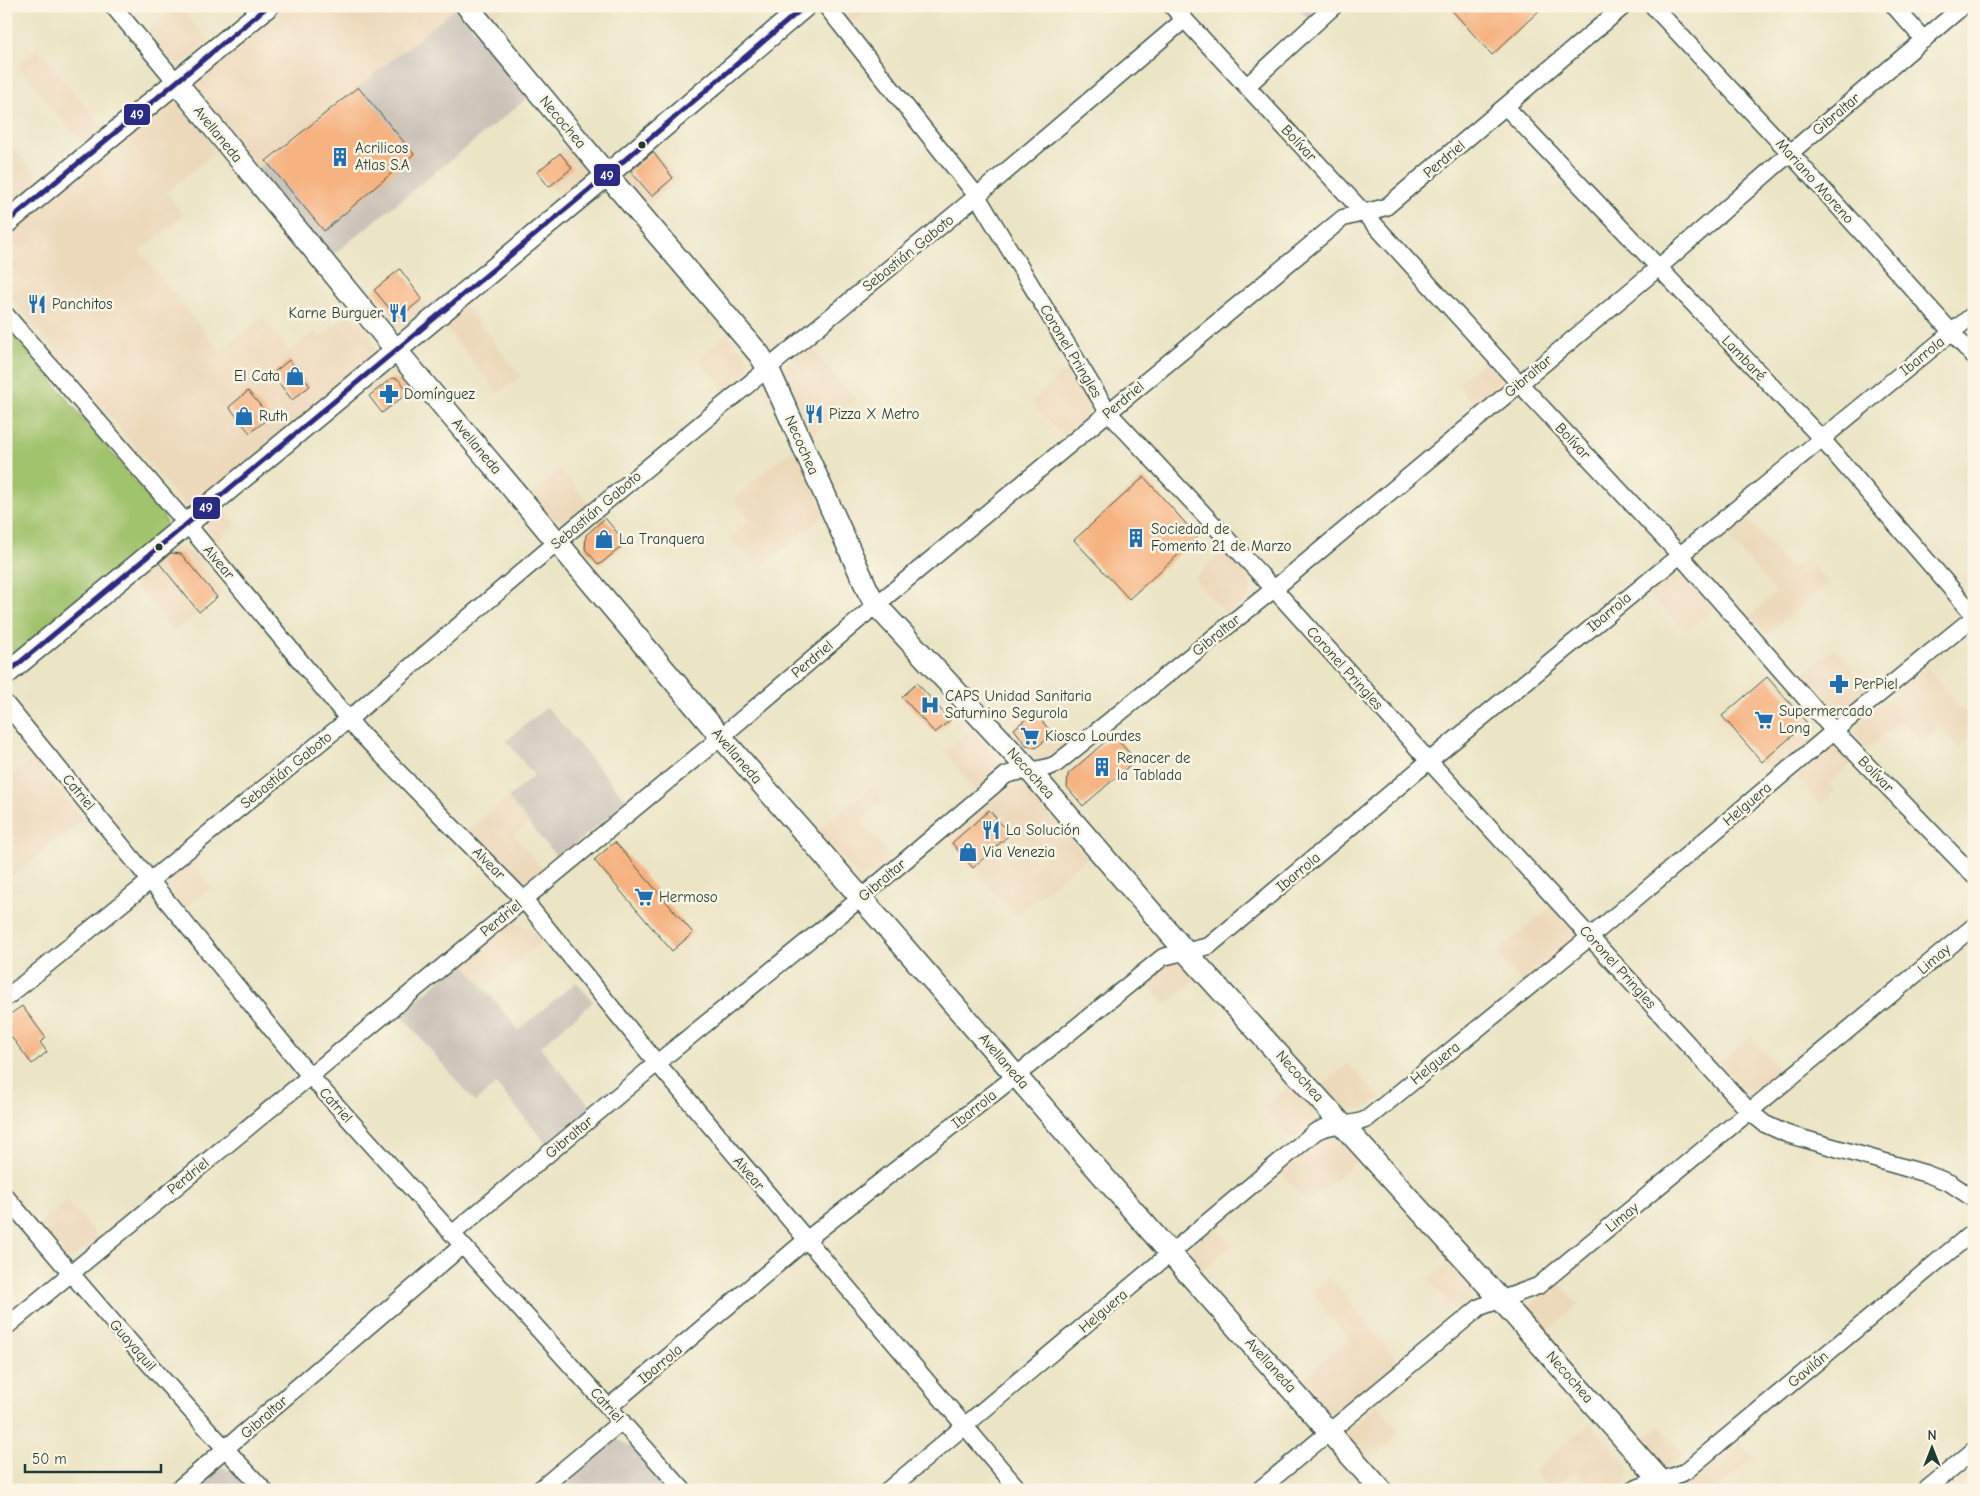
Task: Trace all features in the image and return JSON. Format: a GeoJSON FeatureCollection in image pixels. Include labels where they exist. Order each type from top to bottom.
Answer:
{"type":"FeatureCollection","features":[{"type":"Feature","properties":{"kind":"street","name":"Avellaneda"},"geometry":{"type":"LineString","coordinates":[[113,6],[396,350],[720,737],[862,897],[1171,1254],[1381,1490]]}},
{"type":"Feature","properties":{"kind":"street"},"geometry":{"type":"LineString","coordinates":[[6,223],[268,6]]}},
{"type":"Feature","properties":{"kind":"street","name":"Necochea"},"geometry":{"type":"LineString","coordinates":[[467,6],[759,354],[768,368],[876,605],[1029,770],[1186,952],[1344,1125],[1665,1485]]}},
{"type":"Feature","properties":{"kind":"street"},"geometry":{"type":"LineString","coordinates":[[6,674],[607,175],[806,6]]}},
{"type":"Feature","properties":{"kind":"street","name":"Coronel Pringles"},"geometry":{"type":"LineString","coordinates":[[826,6],[977,196],[1108,412],[1274,588],[1429,761],[1750,1112],[1765,1124],[1787,1134],[1928,1174],[1950,1183],[1974,1199]]}},
{"type":"Feature","properties":{"kind":"street","name":"Bolívar"},"geometry":{"type":"LineString","coordinates":[[1172,6],[1519,384],[1679,554],[1834,731],[1974,876]]}},
{"type":"Feature","properties":{"kind":"street"},"geometry":{"type":"LineString","coordinates":[[1246,86],[1334,6]]}},
{"type":"Feature","properties":{"kind":"street","name":"Perdriel"},"geometry":{"type":"LineString","coordinates":[[6,1327],[524,900],[1342,218],[1386,207],[1624,6]]}},
{"type":"Feature","properties":{"kind":"street","name":"Mariano Moreno"},"geometry":{"type":"LineString","coordinates":[[1653,6],[1790,153],[1974,357]]}},
{"type":"Feature","properties":{"kind":"street"},"geometry":{"type":"LineString","coordinates":[[1894,6],[1924,40]]}},
{"type":"Feature","properties":{"kind":"street","name":"Gibraltar"},"geometry":{"type":"LineString","coordinates":[[178,1490],[226,1450],[457,1240],[657,1063],[862,897],[1006,774],[1047,768],[1056,764],[1274,588],[1658,268],[1790,153],[1964,6]]}},
{"type":"Feature","properties":{"kind":"street","name":"Sebastián Gaboto"},"geometry":{"type":"LineString","coordinates":[[6,998],[349,719],[557,542],[977,196],[1184,20]]}},
{"type":"Feature","properties":{"kind":"street","name":"Lambaré"},"geometry":{"type":"LineString","coordinates":[[1506,107],[1821,438],[1974,616]]}},
{"type":"Feature","properties":{"kind":"street","name":"Ibarrola"},"geometry":{"type":"LineString","coordinates":[[609,1407],[806,1240],[1163,958],[1210,946],[1429,761],[1679,554],[1974,314]]}},
{"type":"Feature","properties":{"kind":"street","name":"Alvear"},"geometry":{"type":"LineString","coordinates":[[6,315],[187,524],[359,732],[524,900],[657,1063],[1019,1490]]}},
{"type":"Feature","properties":{"kind":"street","name":"Helguera"},"geometry":{"type":"LineString","coordinates":[[888,1490],[1316,1132],[1322,1128],[1359,1123],[1367,1119],[1590,937],[1834,731],[1974,616]]}},
{"type":"Feature","properties":{"kind":"street","name":"Catriel"},"geometry":{"type":"LineString","coordinates":[[6,704],[151,879],[310,1076],[683,1490]]}},
{"type":"Feature","properties":{"kind":"street","name":"Limay"},"geometry":{"type":"LineString","coordinates":[[1259,1490],[1480,1307],[1538,1286],[1974,926]]}},
{"type":"Feature","properties":{"kind":"street","name":"Guayaquil"},"geometry":{"type":"LineString","coordinates":[[6,1197],[70,1273],[226,1450],[264,1490]]}},
{"type":"Feature","properties":{"kind":"street","name":"Gavilán"},"geometry":{"type":"LineString","coordinates":[[1633,1490],[1642,1485],[1665,1485],[1686,1471],[1974,1231]]}},
{"type":"Feature","properties":{"kind":"street"},"geometry":{"type":"LineString","coordinates":[[539,1490],[622,1421]]}},
{"type":"Feature","properties":{"kind":"street"},"geometry":{"type":"LineString","coordinates":[[1926,1490],[1974,1450]]}},
{"type":"Feature","properties":{"kind":"shaded area"},"geometry":{"type":"Polygon","coordinates":[[[178,6],[210,43],[183,63],[176,63],[170,59],[146,31],[178,6]]]}},
{"type":"Feature","properties":{"kind":"shaded area"},"geometry":{"type":"Polygon","coordinates":[[[280,6],[455,6],[456,8],[257,169],[192,86],[196,74],[280,6]]]}},
{"type":"Feature","properties":{"kind":"shaded area"},"geometry":{"type":"Polygon","coordinates":[[[483,6],[507,6],[492,18],[483,6]]]}},
{"type":"Feature","properties":{"kind":"shaded area"},"geometry":{"type":"Polygon","coordinates":[[[840,6],[874,6],[853,23],[840,6]]]}},
{"type":"Feature","properties":{"kind":"shaded area"},"geometry":{"type":"Polygon","coordinates":[[[1297,6],[1322,6],[1308,19],[1297,6]]]}},
{"type":"Feature","properties":{"kind":"shaded area"},"geometry":{"type":"Polygon","coordinates":[[[456,8],[530,96],[329,258],[257,169],[456,8]]]}},
{"type":"Feature","properties":{"kind":"shaded area"},"geometry":{"type":"Polygon","coordinates":[[[38,49],[105,130],[84,146],[18,66],[38,49]]]}},
{"type":"Feature","properties":{"kind":"shaded area"},"geometry":{"type":"Polygon","coordinates":[[[169,97],[175,97],[220,148],[166,192],[184,215],[139,251],[220,351],[262,318],[290,351],[314,332],[319,338],[351,312],[372,338],[375,348],[374,356],[193,509],[185,506],[6,292],[6,231],[169,97]]]}},
{"type":"Feature","properties":{"kind":"shaded area"},"geometry":{"type":"Polygon","coordinates":[[[6,140],[41,181],[6,213],[6,140]]]}},
{"type":"Feature","properties":{"kind":"shaded area"},"geometry":{"type":"Polygon","coordinates":[[[570,144],[588,169],[589,175],[586,181],[562,201],[537,172],[570,144]]]}},
{"type":"Feature","properties":{"kind":"shaded area"},"geometry":{"type":"Polygon","coordinates":[[[652,146],[679,180],[645,207],[623,180],[622,173],[652,146]]]}},
{"type":"Feature","properties":{"kind":"shaded area"},"geometry":{"type":"Polygon","coordinates":[[[400,269],[430,310],[412,325],[396,329],[388,327],[362,299],[400,269]]]}},
{"type":"Feature","properties":{"kind":"shaded area"},"geometry":{"type":"Polygon","coordinates":[[[464,305],[521,376],[498,393],[443,323],[464,305]]]}},
{"type":"Feature","properties":{"kind":"shaded area"},"geometry":{"type":"Polygon","coordinates":[[[728,334],[746,357],[748,363],[746,373],[725,391],[698,358],[728,334]]]}},
{"type":"Feature","properties":{"kind":"shaded area"},"geometry":{"type":"Polygon","coordinates":[[[808,344],[856,400],[812,435],[786,387],[784,377],[787,362],[808,344]]]}},
{"type":"Feature","properties":{"kind":"shaded area"},"geometry":{"type":"Polygon","coordinates":[[[1486,360],[1499,375],[1499,380],[1497,385],[1475,405],[1456,384],[1486,360]]]}},
{"type":"Feature","properties":{"kind":"shaded area"},"geometry":{"type":"Polygon","coordinates":[[[1070,366],[1091,401],[1091,405],[1089,412],[1084,418],[1063,436],[1031,402],[1070,366]]]}},
{"type":"Feature","properties":{"kind":"shaded area","name":"Domínguez"},"geometry":{"type":"Polygon","coordinates":[[[391,372],[397,372],[403,376],[414,388],[382,413],[365,391],[391,372]]]}},
{"type":"Feature","properties":{"kind":"shaded area"},"geometry":{"type":"Polygon","coordinates":[[[795,447],[825,514],[759,570],[730,538],[750,520],[733,499],[795,447]]]}},
{"type":"Feature","properties":{"kind":"shaded area"},"geometry":{"type":"Polygon","coordinates":[[[561,470],[589,504],[573,518],[563,521],[547,517],[529,495],[561,470]]]}},
{"type":"Feature","properties":{"kind":"shaded area"},"geometry":{"type":"Polygon","coordinates":[[[222,507],[237,525],[217,541],[206,524],[208,518],[222,507]]]}},
{"type":"Feature","properties":{"kind":"shaded area"},"geometry":{"type":"Polygon","coordinates":[[[1742,512],[1791,570],[1807,558],[1828,583],[1766,635],[1750,616],[1776,593],[1722,529],[1742,512]]]}},
{"type":"Feature","properties":{"kind":"shaded area"},"geometry":{"type":"Polygon","coordinates":[[[178,548],[191,552],[223,592],[174,632],[131,580],[169,550],[178,548]]]}},
{"type":"Feature","properties":{"kind":"shaded area"},"geometry":{"type":"Polygon","coordinates":[[[1224,551],[1249,579],[1251,591],[1250,596],[1228,616],[1194,578],[1224,551]]]}},
{"type":"Feature","properties":{"kind":"shaded area"},"geometry":{"type":"Polygon","coordinates":[[[1666,576],[1681,576],[1687,579],[1714,608],[1688,631],[1648,593],[1666,576]]]}},
{"type":"Feature","properties":{"kind":"shaded area"},"geometry":{"type":"Polygon","coordinates":[[[1834,648],[1871,692],[1850,710],[1837,712],[1827,707],[1801,675],[1834,648]]]}},
{"type":"Feature","properties":{"kind":"shaded area"},"geometry":{"type":"Polygon","coordinates":[[[1926,667],[1974,723],[1974,735],[1958,748],[1940,727],[1920,743],[1901,721],[1867,749],[1857,734],[1859,723],[1926,667]]]}},
{"type":"Feature","properties":{"kind":"shaded area","name":"Supermercado Long"},"geometry":{"type":"Polygon","coordinates":[[[1774,671],[1819,725],[1819,730],[1818,735],[1773,775],[1722,716],[1774,671]]]}},
{"type":"Feature","properties":{"kind":"shaded area"},"geometry":{"type":"Polygon","coordinates":[[[547,707],[627,801],[558,858],[508,798],[534,775],[506,741],[547,707]]]}},
{"type":"Feature","properties":{"kind":"shaded area"},"geometry":{"type":"Polygon","coordinates":[[[1034,712],[1066,748],[1054,759],[1043,762],[1033,758],[1010,733],[1034,712]]]}},
{"type":"Feature","properties":{"kind":"shaded area"},"geometry":{"type":"Polygon","coordinates":[[[972,728],[999,761],[1000,768],[998,773],[976,791],[944,751],[972,728]]]}},
{"type":"Feature","properties":{"kind":"shaded area"},"geometry":{"type":"Polygon","coordinates":[[[1840,748],[1855,762],[1829,783],[1835,791],[1820,805],[1797,777],[1829,750],[1840,748]]]}},
{"type":"Feature","properties":{"kind":"shaded area"},"geometry":{"type":"Polygon","coordinates":[[[33,759],[83,819],[13,876],[6,869],[6,781],[33,759]]]}},
{"type":"Feature","properties":{"kind":"shaded area"},"geometry":{"type":"Polygon","coordinates":[[[1016,785],[1028,788],[1087,858],[1014,916],[949,836],[1009,787],[1016,785]]]}},
{"type":"Feature","properties":{"kind":"shaded area"},"geometry":{"type":"Polygon","coordinates":[[[870,787],[883,801],[860,822],[893,859],[871,875],[858,875],[818,831],[870,787]]]}},
{"type":"Feature","properties":{"kind":"shaded area"},"geometry":{"type":"Polygon","coordinates":[[[508,798],[529,823],[514,835],[544,871],[534,878],[526,880],[509,873],[467,831],[508,798]]]}},
{"type":"Feature","properties":{"kind":"shaded area"},"geometry":{"type":"Polygon","coordinates":[[[190,861],[211,888],[185,909],[167,886],[168,878],[190,861]]]}},
{"type":"Feature","properties":{"kind":"shaded area"},"geometry":{"type":"Polygon","coordinates":[[[1552,906],[1574,932],[1575,937],[1572,943],[1523,984],[1497,952],[1552,906]]]}},
{"type":"Feature","properties":{"kind":"shaded area"},"geometry":{"type":"Polygon","coordinates":[[[515,922],[532,930],[542,941],[484,989],[462,962],[507,923],[515,922]]]}},
{"type":"Feature","properties":{"kind":"shaded area"},"geometry":{"type":"Polygon","coordinates":[[[462,962],[519,1030],[576,982],[593,1002],[540,1047],[591,1107],[547,1144],[496,1084],[475,1102],[400,1014],[462,962]]]}},
{"type":"Feature","properties":{"kind":"shaded area"},"geometry":{"type":"Polygon","coordinates":[[[1171,963],[1185,963],[1200,977],[1165,1004],[1144,979],[1171,963]]]}},
{"type":"Feature","properties":{"kind":"shaded area"},"geometry":{"type":"Polygon","coordinates":[[[1751,1037],[1781,1072],[1758,1089],[1745,1088],[1739,1085],[1720,1062],[1751,1037]]]}},
{"type":"Feature","properties":{"kind":"shaded area"},"geometry":{"type":"Polygon","coordinates":[[[1348,1063],[1380,1098],[1366,1108],[1352,1111],[1342,1108],[1323,1086],[1348,1063]]]}},
{"type":"Feature","properties":{"kind":"shaded area"},"geometry":{"type":"Polygon","coordinates":[[[1295,1082],[1314,1109],[1315,1118],[1312,1124],[1292,1141],[1264,1108],[1295,1082]]]}},
{"type":"Feature","properties":{"kind":"shaded area"},"geometry":{"type":"Polygon","coordinates":[[[1323,1135],[1339,1135],[1360,1158],[1307,1203],[1280,1171],[1323,1135]]]}},
{"type":"Feature","properties":{"kind":"shaded area"},"geometry":{"type":"Polygon","coordinates":[[[67,1200],[99,1238],[75,1256],[70,1257],[65,1256],[38,1225],[67,1200]]]}},
{"type":"Feature","properties":{"kind":"shaded area"},"geometry":{"type":"Polygon","coordinates":[[[1215,1226],[1232,1245],[1198,1273],[1194,1268],[1192,1247],[1194,1243],[1215,1226]]]}},
{"type":"Feature","properties":{"kind":"shaded area"},"geometry":{"type":"Polygon","coordinates":[[[1450,1261],[1471,1288],[1472,1298],[1469,1304],[1458,1314],[1428,1279],[1450,1261]]]}},
{"type":"Feature","properties":{"kind":"shaded area"},"geometry":{"type":"Polygon","coordinates":[[[1330,1277],[1399,1363],[1339,1411],[1333,1412],[1324,1411],[1298,1382],[1350,1340],[1311,1291],[1330,1277]]]}},
{"type":"Feature","properties":{"kind":"shaded area"},"geometry":{"type":"Polygon","coordinates":[[[1559,1283],[1579,1305],[1541,1335],[1527,1316],[1526,1311],[1529,1306],[1559,1283]]]}},
{"type":"Feature","properties":{"kind":"shaded area"},"geometry":{"type":"Polygon","coordinates":[[[1377,1405],[1401,1434],[1366,1463],[1349,1442],[1349,1431],[1377,1405]]]}},
{"type":"Feature","properties":{"kind":"shaded area"},"geometry":{"type":"Polygon","coordinates":[[[1591,1423],[1627,1466],[1629,1474],[1626,1482],[1616,1490],[1593,1490],[1576,1469],[1550,1490],[1534,1470],[1591,1423]]]}},
{"type":"Feature","properties":{"kind":"shaded area"},"geometry":{"type":"Polygon","coordinates":[[[1660,1426],[1684,1456],[1672,1465],[1664,1468],[1654,1466],[1637,1446],[1660,1426]]]}},
{"type":"Feature","properties":{"kind":"shaded area"},"geometry":{"type":"Polygon","coordinates":[[[616,1439],[631,1447],[669,1490],[547,1490],[600,1446],[616,1439]]]}},
{"type":"Feature","properties":{"kind":"shaded area"},"geometry":{"type":"Polygon","coordinates":[[[1738,1439],[1754,1458],[1715,1490],[1682,1490],[1682,1483],[1738,1439]]]}},
{"type":"Feature","properties":{"kind":"shaded area"},"geometry":{"type":"Polygon","coordinates":[[[223,1467],[236,1472],[252,1490],[187,1490],[210,1470],[223,1467]]]}},
{"type":"Feature","properties":{"kind":"green space"},"geometry":{"type":"Polygon","coordinates":[[[6,325],[163,515],[167,526],[163,533],[6,661],[6,325]]]}},
{"type":"Feature","properties":{"kind":"building"},"geometry":{"type":"Polygon","coordinates":[[[1448,6],[1544,6],[1492,55],[1448,6]]]}},
{"type":"Feature","properties":{"kind":"building","name":"Acrilicos Atlas S.A"},"geometry":{"type":"Polygon","coordinates":[[[358,87],[414,154],[324,231],[266,161],[358,87]]]}},
{"type":"Feature","properties":{"kind":"building"},"geometry":{"type":"Polygon","coordinates":[[[653,152],[673,178],[652,196],[632,173],[632,170],[653,152]]]}},
{"type":"Feature","properties":{"kind":"building"},"geometry":{"type":"Polygon","coordinates":[[[560,153],[572,168],[549,187],[537,172],[560,153]]]}},
{"type":"Feature","properties":{"kind":"building"},"geometry":{"type":"Polygon","coordinates":[[[400,269],[422,299],[401,316],[395,315],[374,290],[400,269]]]}},
{"type":"Feature","properties":{"kind":"building"},"geometry":{"type":"Polygon","coordinates":[[[289,360],[310,386],[292,400],[272,374],[289,360]]]}},
{"type":"Feature","properties":{"kind":"building","name":"Domínguez"},"geometry":{"type":"Polygon","coordinates":[[[392,378],[398,379],[409,392],[382,413],[369,396],[392,378]]]}},
{"type":"Feature","properties":{"kind":"building"},"geometry":{"type":"Polygon","coordinates":[[[248,391],[270,417],[250,433],[229,407],[248,391]]]}},
{"type":"Feature","properties":{"kind":"building","name":"Sociedad de Fomento 21 de Marzo"},"geometry":{"type":"Polygon","coordinates":[[[1144,477],[1198,537],[1129,599],[1074,540],[1144,477]]]}},
{"type":"Feature","properties":{"kind":"building","name":"La Tranquera"},"geometry":{"type":"Polygon","coordinates":[[[605,518],[626,543],[599,565],[585,549],[586,535],[605,518]]]}},
{"type":"Feature","properties":{"kind":"building"},"geometry":{"type":"Polygon","coordinates":[[[171,553],[181,554],[217,597],[199,612],[159,563],[171,553]]]}},
{"type":"Feature","properties":{"kind":"building","name":"Supermercado Long"},"geometry":{"type":"Polygon","coordinates":[[[1767,677],[1807,723],[1762,762],[1722,716],[1767,677]]]}},
{"type":"Feature","properties":{"kind":"building"},"geometry":{"type":"Polygon","coordinates":[[[917,683],[950,720],[935,733],[902,697],[917,683]]]}},
{"type":"Feature","properties":{"kind":"building"},"geometry":{"type":"Polygon","coordinates":[[[1034,712],[1053,734],[1036,748],[1026,745],[1014,729],[1034,712]]]}},
{"type":"Feature","properties":{"kind":"building","name":"Renacer de la Tablada"},"geometry":{"type":"Polygon","coordinates":[[[1113,735],[1136,760],[1083,806],[1067,787],[1068,774],[1113,735]]]}},
{"type":"Feature","properties":{"kind":"building"},"geometry":{"type":"Polygon","coordinates":[[[989,810],[1010,834],[973,868],[952,843],[989,810]]]}},
{"type":"Feature","properties":{"kind":"building","name":"Hermoso"},"geometry":{"type":"Polygon","coordinates":[[[615,842],[693,933],[672,951],[594,860],[615,842]]]}},
{"type":"Feature","properties":{"kind":"building"},"geometry":{"type":"Polygon","coordinates":[[[22,1006],[46,1038],[40,1042],[47,1052],[32,1064],[6,1030],[6,1017],[22,1006]]]}},
{"type":"Feature","properties":{"kind":"transit line","name":"49"},"geometry":{"type":"LineString","coordinates":[[6,223],[268,6]]}},
{"type":"Feature","properties":{"kind":"transit line","name":"49"},"geometry":{"type":"LineString","coordinates":[[6,674],[607,175],[805,6]]}},
{"type":"Feature","properties":{"kind":"place","name":"Acrilicos Atlas S.A"},"geometry":{"type":"Point","coordinates":[340,157]}},
{"type":"Feature","properties":{"kind":"place","name":"Panchitos"},"geometry":{"type":"Point","coordinates":[37,304]}},
{"type":"Feature","properties":{"kind":"place","name":"Karne Burguer"},"geometry":{"type":"Point","coordinates":[398,313]}},
{"type":"Feature","properties":{"kind":"place","name":"El Cata"},"geometry":{"type":"Point","coordinates":[295,376]}},
{"type":"Feature","properties":{"kind":"place","name":"Domínguez"},"geometry":{"type":"Point","coordinates":[389,394]}},
{"type":"Feature","properties":{"kind":"place","name":"Pizza X Metro"},"geometry":{"type":"Point","coordinates":[814,414]}},
{"type":"Feature","properties":{"kind":"place","name":"Ruth"},"geometry":{"type":"Point","coordinates":[244,416]}},
{"type":"Feature","properties":{"kind":"place","name":"Sociedad de Fomento 21 de Marzo"},"geometry":{"type":"Point","coordinates":[1136,538]}},
{"type":"Feature","properties":{"kind":"place","name":"La Tranquera"},"geometry":{"type":"Point","coordinates":[604,539]}},
{"type":"Feature","properties":{"kind":"place","name":"PerPiel"},"geometry":{"type":"Point","coordinates":[1839,684]}},
{"type":"Feature","properties":{"kind":"place","name":"CAPS Unidad Sanitaria Saturnino Segurola"},"geometry":{"type":"Point","coordinates":[930,705]}},
{"type":"Feature","properties":{"kind":"place","name":"Supermercado Long"},"geometry":{"type":"Point","coordinates":[1764,720]}},
{"type":"Feature","properties":{"kind":"place","name":"Kiosco Lourdes"},"geometry":{"type":"Point","coordinates":[1030,736]}},
{"type":"Feature","properties":{"kind":"place","name":"Renacer de la Tablada"},"geometry":{"type":"Point","coordinates":[1102,767]}},
{"type":"Feature","properties":{"kind":"place","name":"La Solución"},"geometry":{"type":"Point","coordinates":[991,830]}},
{"type":"Feature","properties":{"kind":"place","name":"Via Venezia"},"geometry":{"type":"Point","coordinates":[968,852]}},
{"type":"Feature","properties":{"kind":"place","name":"Hermoso"},"geometry":{"type":"Point","coordinates":[644,897]}}]}
